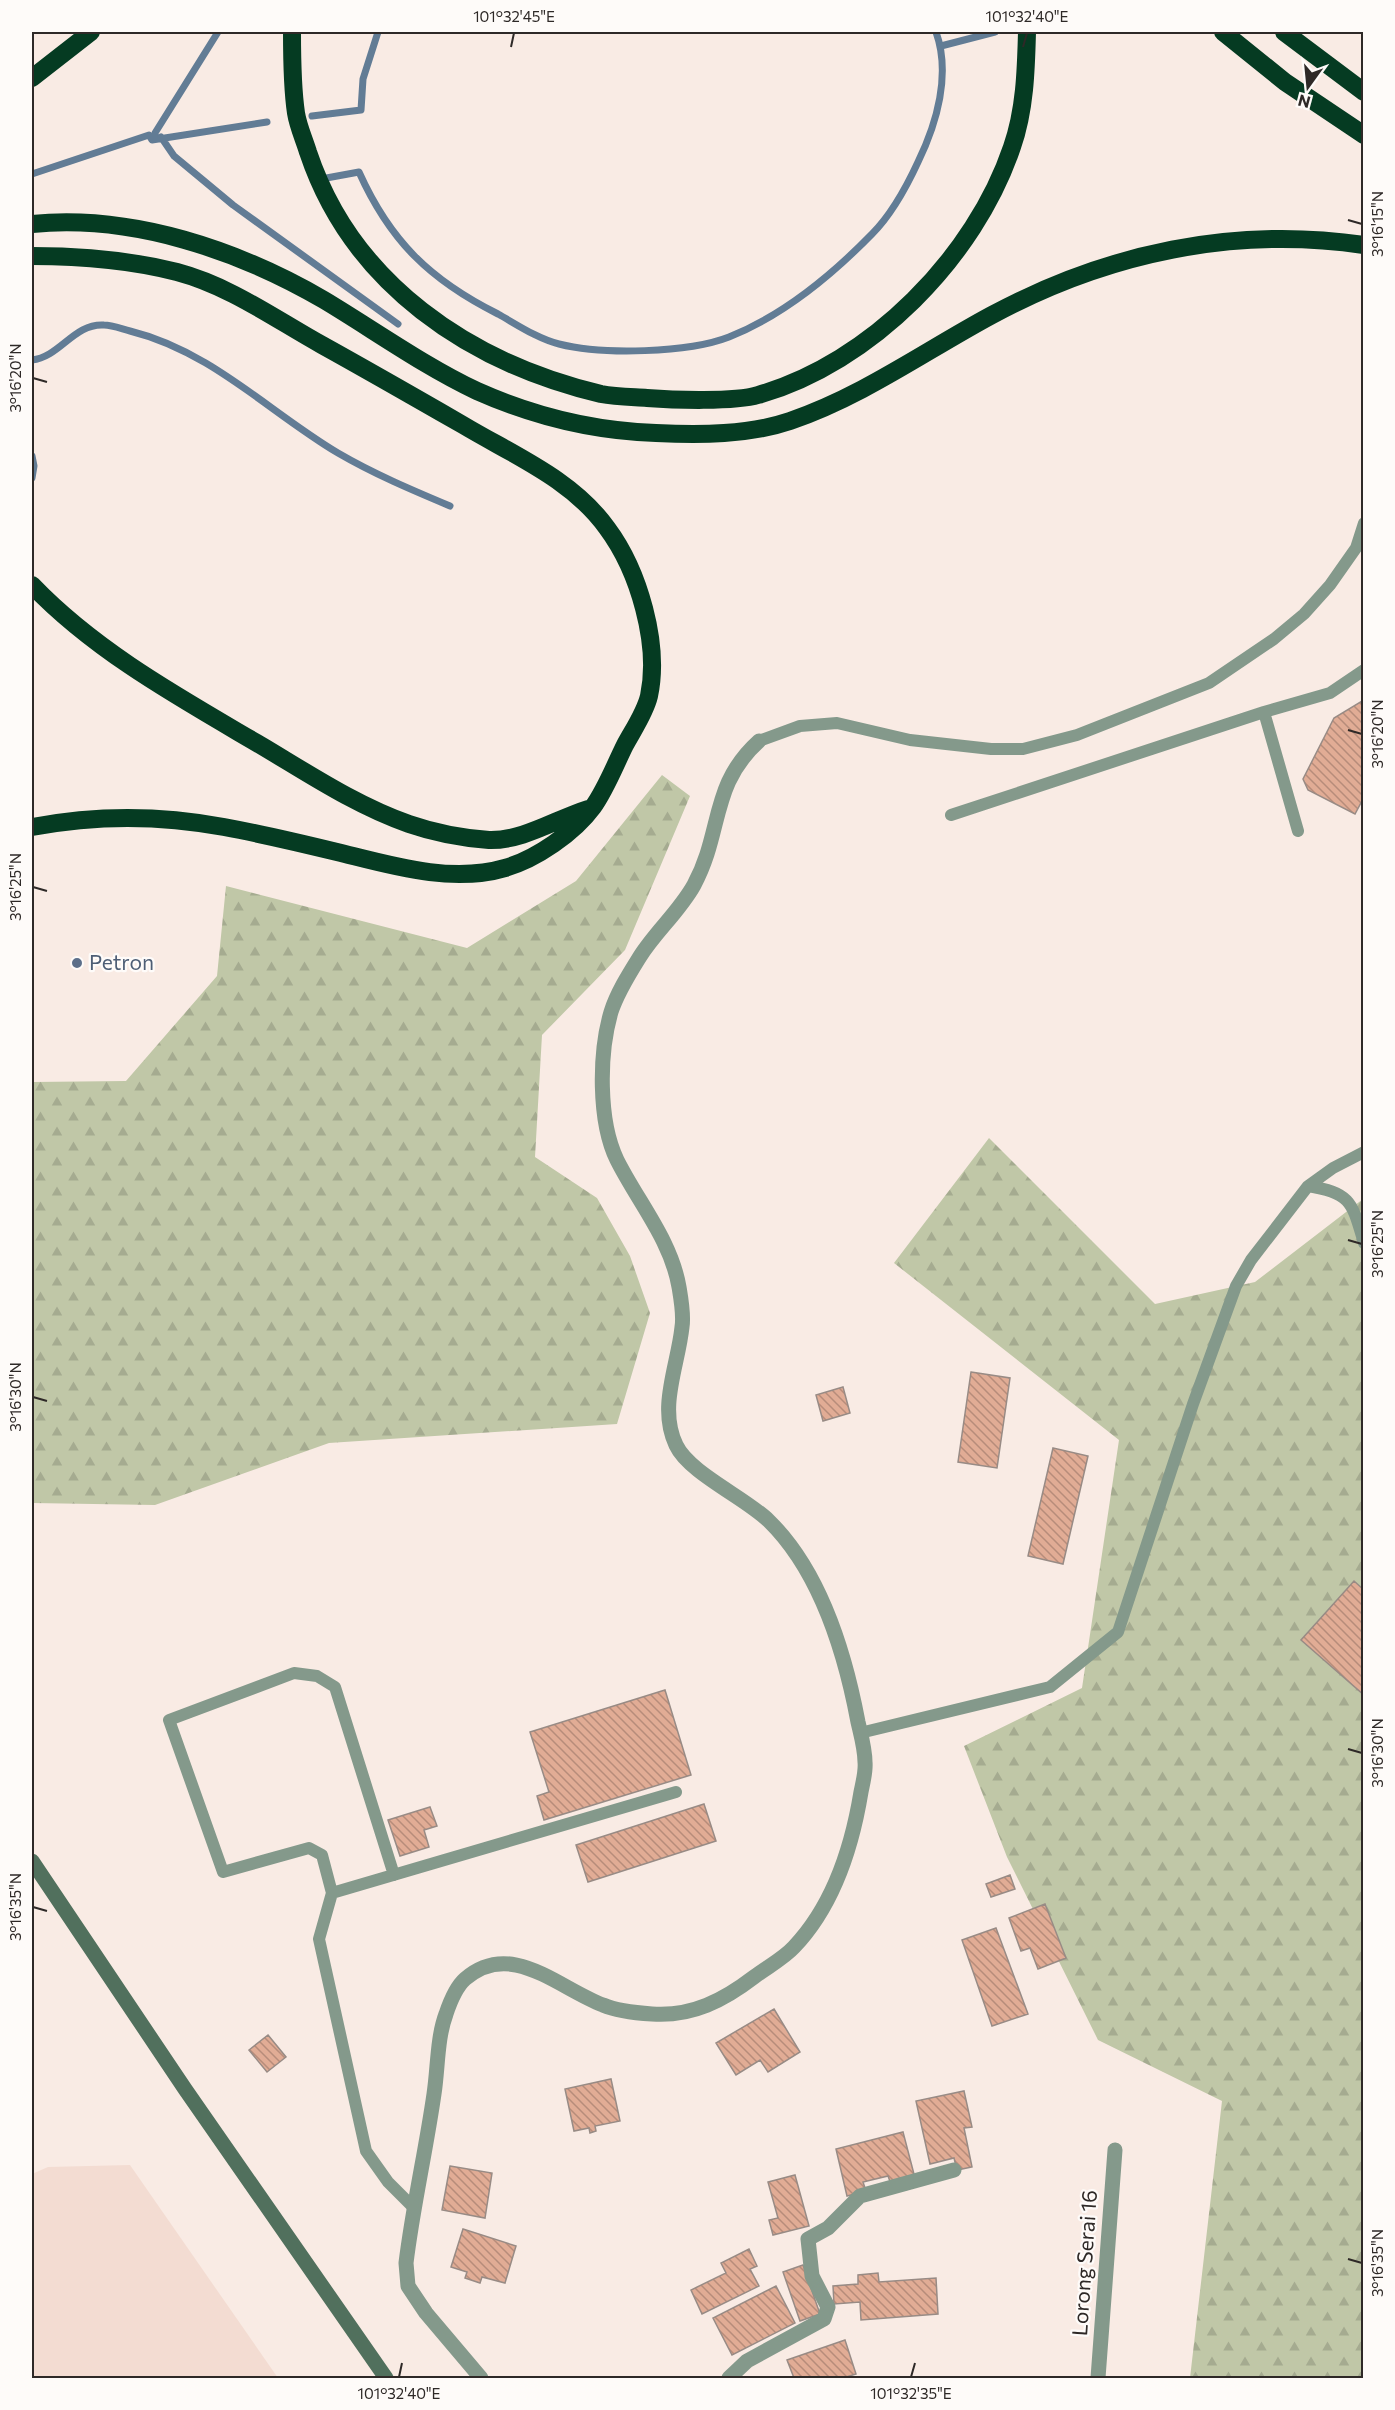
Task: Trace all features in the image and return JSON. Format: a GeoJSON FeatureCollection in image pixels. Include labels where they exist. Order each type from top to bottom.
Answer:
{"type":"FeatureCollection","features":[{"type":"Feature","properties":{"kind":"highway"},"geometry":{"type":"LineString","coordinates":[[32,78],[91,32]]}},
{"type":"Feature","properties":{"kind":"highway"},"geometry":{"type":"LineString","coordinates":[[292,32],[291,67],[296,116],[316,174],[329,205],[363,253],[396,289],[445,329],[488,355],[603,394],[670,399],[756,396],[826,368],[883,327],[928,286],[971,233],[996,190],[1013,144],[1023,95],[1027,32]]}},
{"type":"Feature","properties":{"kind":"highway"},"geometry":{"type":"LineString","coordinates":[[1223,32],[1285,82],[1364,135]]}},
{"type":"Feature","properties":{"kind":"highway"},"geometry":{"type":"LineString","coordinates":[[1284,32],[1364,92]]}},
{"type":"Feature","properties":{"kind":"highway"},"geometry":{"type":"LineString","coordinates":[[32,224],[94,222],[168,237],[220,252],[319,297],[476,390],[546,416],[604,429],[656,433],[731,433],[789,422],[849,396],[1035,294],[1098,267],[1163,250],[1237,240],[1305,240],[1364,245]]}},
{"type":"Feature","properties":{"kind":"highway"},"geometry":{"type":"LineString","coordinates":[[32,256],[127,262],[179,272],[211,283],[242,298],[517,454],[557,481],[589,507],[609,529],[636,586],[648,629],[653,660],[648,700],[592,807],[571,829],[537,854],[503,868],[460,873],[417,872],[220,826],[145,818],[77,819],[32,827]]}},
{"type":"Feature","properties":{"kind":"highway"},"geometry":{"type":"LineString","coordinates":[[32,585],[49,604],[120,658],[195,706],[352,799],[407,824],[433,832],[492,840],[531,832],[592,807]]}},
{"type":"Feature","properties":{"kind":"main road"},"geometry":{"type":"LineString","coordinates":[[32,1861],[185,2089],[392,2379]]}},
{"type":"Feature","properties":{"kind":"main road"},"geometry":{"type":"LineString","coordinates":[[368,2348],[386,2379]]}},
{"type":"Feature","properties":{"kind":"street"},"geometry":{"type":"LineString","coordinates":[[481,2379],[426,2313],[408,2286],[406,2263],[435,2090],[444,2019],[461,1982],[490,1964],[506,1962],[542,1974],[608,2008],[655,2014],[680,2013],[705,2007],[729,1996],[790,1952],[806,1934],[843,1868],[858,1808],[866,1763],[849,1673],[817,1590],[790,1545],[768,1519],[679,1452],[669,1427],[670,1392],[683,1324],[679,1281],[652,1218],[614,1154],[605,1118],[604,1044],[613,1006],[640,955],[690,892],[714,836],[729,776],[740,758],[759,741]]}},
{"type":"Feature","properties":{"kind":"street","name":"Lorong Serai 16"},"geometry":{"type":"LineString","coordinates":[[1098,2379],[1115,2150]]}},
{"type":"Feature","properties":{"kind":"street"},"geometry":{"type":"LineString","coordinates":[[729,2379],[747,2361],[824,2319],[828,2307],[812,2276],[808,2239],[828,2228],[860,2196],[954,2170]]}},
{"type":"Feature","properties":{"kind":"lane"},"geometry":{"type":"LineString","coordinates":[[759,741],[800,726],[837,723],[910,740],[991,749],[1023,749],[1077,735],[1209,683],[1304,614],[1330,585],[1360,544],[1364,523]]}},
{"type":"Feature","properties":{"kind":"lane"},"geometry":{"type":"LineString","coordinates":[[951,815],[1264,712],[1330,693],[1364,670]]}},
{"type":"Feature","properties":{"kind":"lane"},"geometry":{"type":"LineString","coordinates":[[1264,712],[1298,831]]}},
{"type":"Feature","properties":{"kind":"lane"},"geometry":{"type":"LineString","coordinates":[[860,1733],[1050,1686],[1118,1632],[1193,1404],[1236,1286],[1251,1260],[1308,1186],[1333,1168],[1364,1152]]}},
{"type":"Feature","properties":{"kind":"lane"},"geometry":{"type":"LineString","coordinates":[[1308,1186],[1334,1190],[1352,1205],[1364,1243]]}},
{"type":"Feature","properties":{"kind":"lane"},"geometry":{"type":"LineString","coordinates":[[394,1875],[335,1688],[317,1676],[294,1673],[169,1719],[223,1872],[309,1848],[322,1855],[332,1893],[319,1939],[366,2151],[388,2182],[414,2208]]}},
{"type":"Feature","properties":{"kind":"lane"},"geometry":{"type":"LineString","coordinates":[[332,1893],[676,1792]]}},
{"type":"Feature","properties":{"kind":"shaded area"},"geometry":{"type":"Polygon","coordinates":[[[130,2165],[278,2378],[32,2378],[32,2174],[48,2167],[130,2165]]]}},
{"type":"Feature","properties":{"kind":"green space"},"geometry":{"type":"Polygon","coordinates":[[[662,775],[690,796],[625,950],[542,1035],[535,1157],[597,1198],[630,1256],[650,1313],[617,1424],[329,1443],[155,1505],[32,1503],[32,1082],[126,1081],[217,976],[226,886],[467,948],[576,881],[662,775]]]}},
{"type":"Feature","properties":{"kind":"green space"},"geometry":{"type":"Polygon","coordinates":[[[989,1138],[1155,1304],[1255,1282],[1363,1199],[1363,2378],[1190,2378],[1222,2101],[1098,2040],[1007,1857],[964,1746],[1082,1688],[1119,1440],[894,1263],[989,1138]]]}},
{"type":"Feature","properties":{"kind":"building"},"geometry":{"type":"Polygon","coordinates":[[[1362,701],[1364,797],[1355,814],[1308,790],[1303,779],[1334,718],[1362,701]]]}},
{"type":"Feature","properties":{"kind":"building"},"geometry":{"type":"Polygon","coordinates":[[[971,1372],[1010,1378],[997,1468],[958,1462],[971,1372]]]}},
{"type":"Feature","properties":{"kind":"building"},"geometry":{"type":"Polygon","coordinates":[[[843,1387],[850,1413],[823,1421],[816,1395],[843,1387]]]}},
{"type":"Feature","properties":{"kind":"building"},"geometry":{"type":"Polygon","coordinates":[[[1053,1448],[1088,1456],[1063,1564],[1028,1556],[1053,1448]]]}},
{"type":"Feature","properties":{"kind":"building"},"geometry":{"type":"Polygon","coordinates":[[[1354,1581],[1364,1590],[1364,1695],[1301,1640],[1354,1581]]]}},
{"type":"Feature","properties":{"kind":"building"},"geometry":{"type":"Polygon","coordinates":[[[665,1690],[691,1775],[544,1820],[537,1796],[549,1792],[530,1732],[665,1690]]]}},
{"type":"Feature","properties":{"kind":"building"},"geometry":{"type":"Polygon","coordinates":[[[704,1804],[716,1841],[588,1882],[576,1845],[704,1804]]]}},
{"type":"Feature","properties":{"kind":"building"},"geometry":{"type":"Polygon","coordinates":[[[430,1807],[437,1826],[424,1830],[429,1847],[400,1856],[388,1820],[430,1807]]]}},
{"type":"Feature","properties":{"kind":"building"},"geometry":{"type":"Polygon","coordinates":[[[1010,1875],[1015,1889],[991,1897],[986,1884],[1010,1875]]]}},
{"type":"Feature","properties":{"kind":"building"},"geometry":{"type":"Polygon","coordinates":[[[1045,1904],[1066,1958],[1038,1969],[1030,1948],[1021,1951],[1009,1918],[1045,1904]]]}},
{"type":"Feature","properties":{"kind":"building"},"geometry":{"type":"Polygon","coordinates":[[[996,1928],[1028,2014],[992,2026],[962,1940],[996,1928]]]}},
{"type":"Feature","properties":{"kind":"building"},"geometry":{"type":"Polygon","coordinates":[[[774,2009],[800,2052],[768,2072],[760,2060],[736,2075],[716,2043],[774,2009]]]}},
{"type":"Feature","properties":{"kind":"building"},"geometry":{"type":"Polygon","coordinates":[[[268,2035],[286,2057],[267,2072],[249,2050],[268,2035]]]}},
{"type":"Feature","properties":{"kind":"building"},"geometry":{"type":"Polygon","coordinates":[[[611,2079],[620,2121],[595,2126],[596,2131],[590,2133],[589,2128],[574,2131],[565,2089],[611,2079]]]}},
{"type":"Feature","properties":{"kind":"building"},"geometry":{"type":"Polygon","coordinates":[[[964,2091],[972,2127],[964,2128],[972,2167],[957,2170],[954,2158],[930,2164],[916,2101],[964,2091]]]}},
{"type":"Feature","properties":{"kind":"building"},"geometry":{"type":"Polygon","coordinates":[[[903,2132],[915,2178],[891,2184],[888,2176],[863,2182],[866,2191],[847,2196],[836,2149],[903,2132]]]}},
{"type":"Feature","properties":{"kind":"building"},"geometry":{"type":"Polygon","coordinates":[[[450,2166],[492,2173],[485,2218],[442,2210],[450,2166]]]}},
{"type":"Feature","properties":{"kind":"building"},"geometry":{"type":"Polygon","coordinates":[[[795,2175],[809,2226],[773,2235],[769,2220],[778,2218],[768,2182],[795,2175]]]}},
{"type":"Feature","properties":{"kind":"building"},"geometry":{"type":"Polygon","coordinates":[[[463,2229],[516,2246],[505,2283],[482,2277],[480,2283],[465,2278],[467,2272],[451,2267],[463,2229]]]}},
{"type":"Feature","properties":{"kind":"building"},"geometry":{"type":"Polygon","coordinates":[[[749,2249],[757,2266],[750,2269],[759,2286],[702,2314],[691,2290],[726,2273],[721,2263],[749,2249]]]}},
{"type":"Feature","properties":{"kind":"building"},"geometry":{"type":"Polygon","coordinates":[[[803,2265],[820,2314],[800,2321],[783,2272],[803,2265]]]}},
{"type":"Feature","properties":{"kind":"building"},"geometry":{"type":"Polygon","coordinates":[[[878,2273],[879,2282],[936,2278],[938,2314],[861,2320],[860,2302],[834,2304],[833,2286],[858,2284],[858,2275],[878,2273]]]}},
{"type":"Feature","properties":{"kind":"building"},"geometry":{"type":"Polygon","coordinates":[[[776,2286],[795,2323],[732,2355],[713,2318],[776,2286]]]}},
{"type":"Feature","properties":{"kind":"building"},"geometry":{"type":"Polygon","coordinates":[[[845,2340],[856,2374],[843,2378],[794,2378],[787,2360],[845,2340]]]}},
{"type":"Feature","properties":{"kind":"waterway"},"geometry":{"type":"LineString","coordinates":[[155,139],[155,133],[218,32]]}},
{"type":"Feature","properties":{"kind":"waterway"},"geometry":{"type":"LineString","coordinates":[[312,116],[361,110],[363,79],[378,32]]}},
{"type":"Feature","properties":{"kind":"waterway"},"geometry":{"type":"LineString","coordinates":[[321,179],[359,172],[384,219],[415,256],[432,272],[474,301],[543,339],[577,348],[621,351],[669,349],[712,342],[749,328],[787,306],[857,249],[886,218],[913,172],[936,115],[942,81],[940,48],[936,32]]}},
{"type":"Feature","properties":{"kind":"waterway"},"geometry":{"type":"LineString","coordinates":[[941,46],[995,32]]}},
{"type":"Feature","properties":{"kind":"waterway"},"geometry":{"type":"LineString","coordinates":[[32,174],[149,135],[152,140],[267,122]]}},
{"type":"Feature","properties":{"kind":"waterway"},"geometry":{"type":"LineString","coordinates":[[161,137],[174,156],[233,205],[398,324]]}},
{"type":"Feature","properties":{"kind":"waterway"},"geometry":{"type":"LineString","coordinates":[[32,360],[51,353],[75,334],[93,326],[114,326],[159,340],[213,368],[338,453],[379,475],[450,506]]}},
{"type":"Feature","properties":{"kind":"waterway"},"geometry":{"type":"LineString","coordinates":[[32,456],[34,466],[32,478]]}},
{"type":"Feature","properties":{"kind":"place","name":"Petron"},"geometry":{"type":"Point","coordinates":[77,963]}}]}
